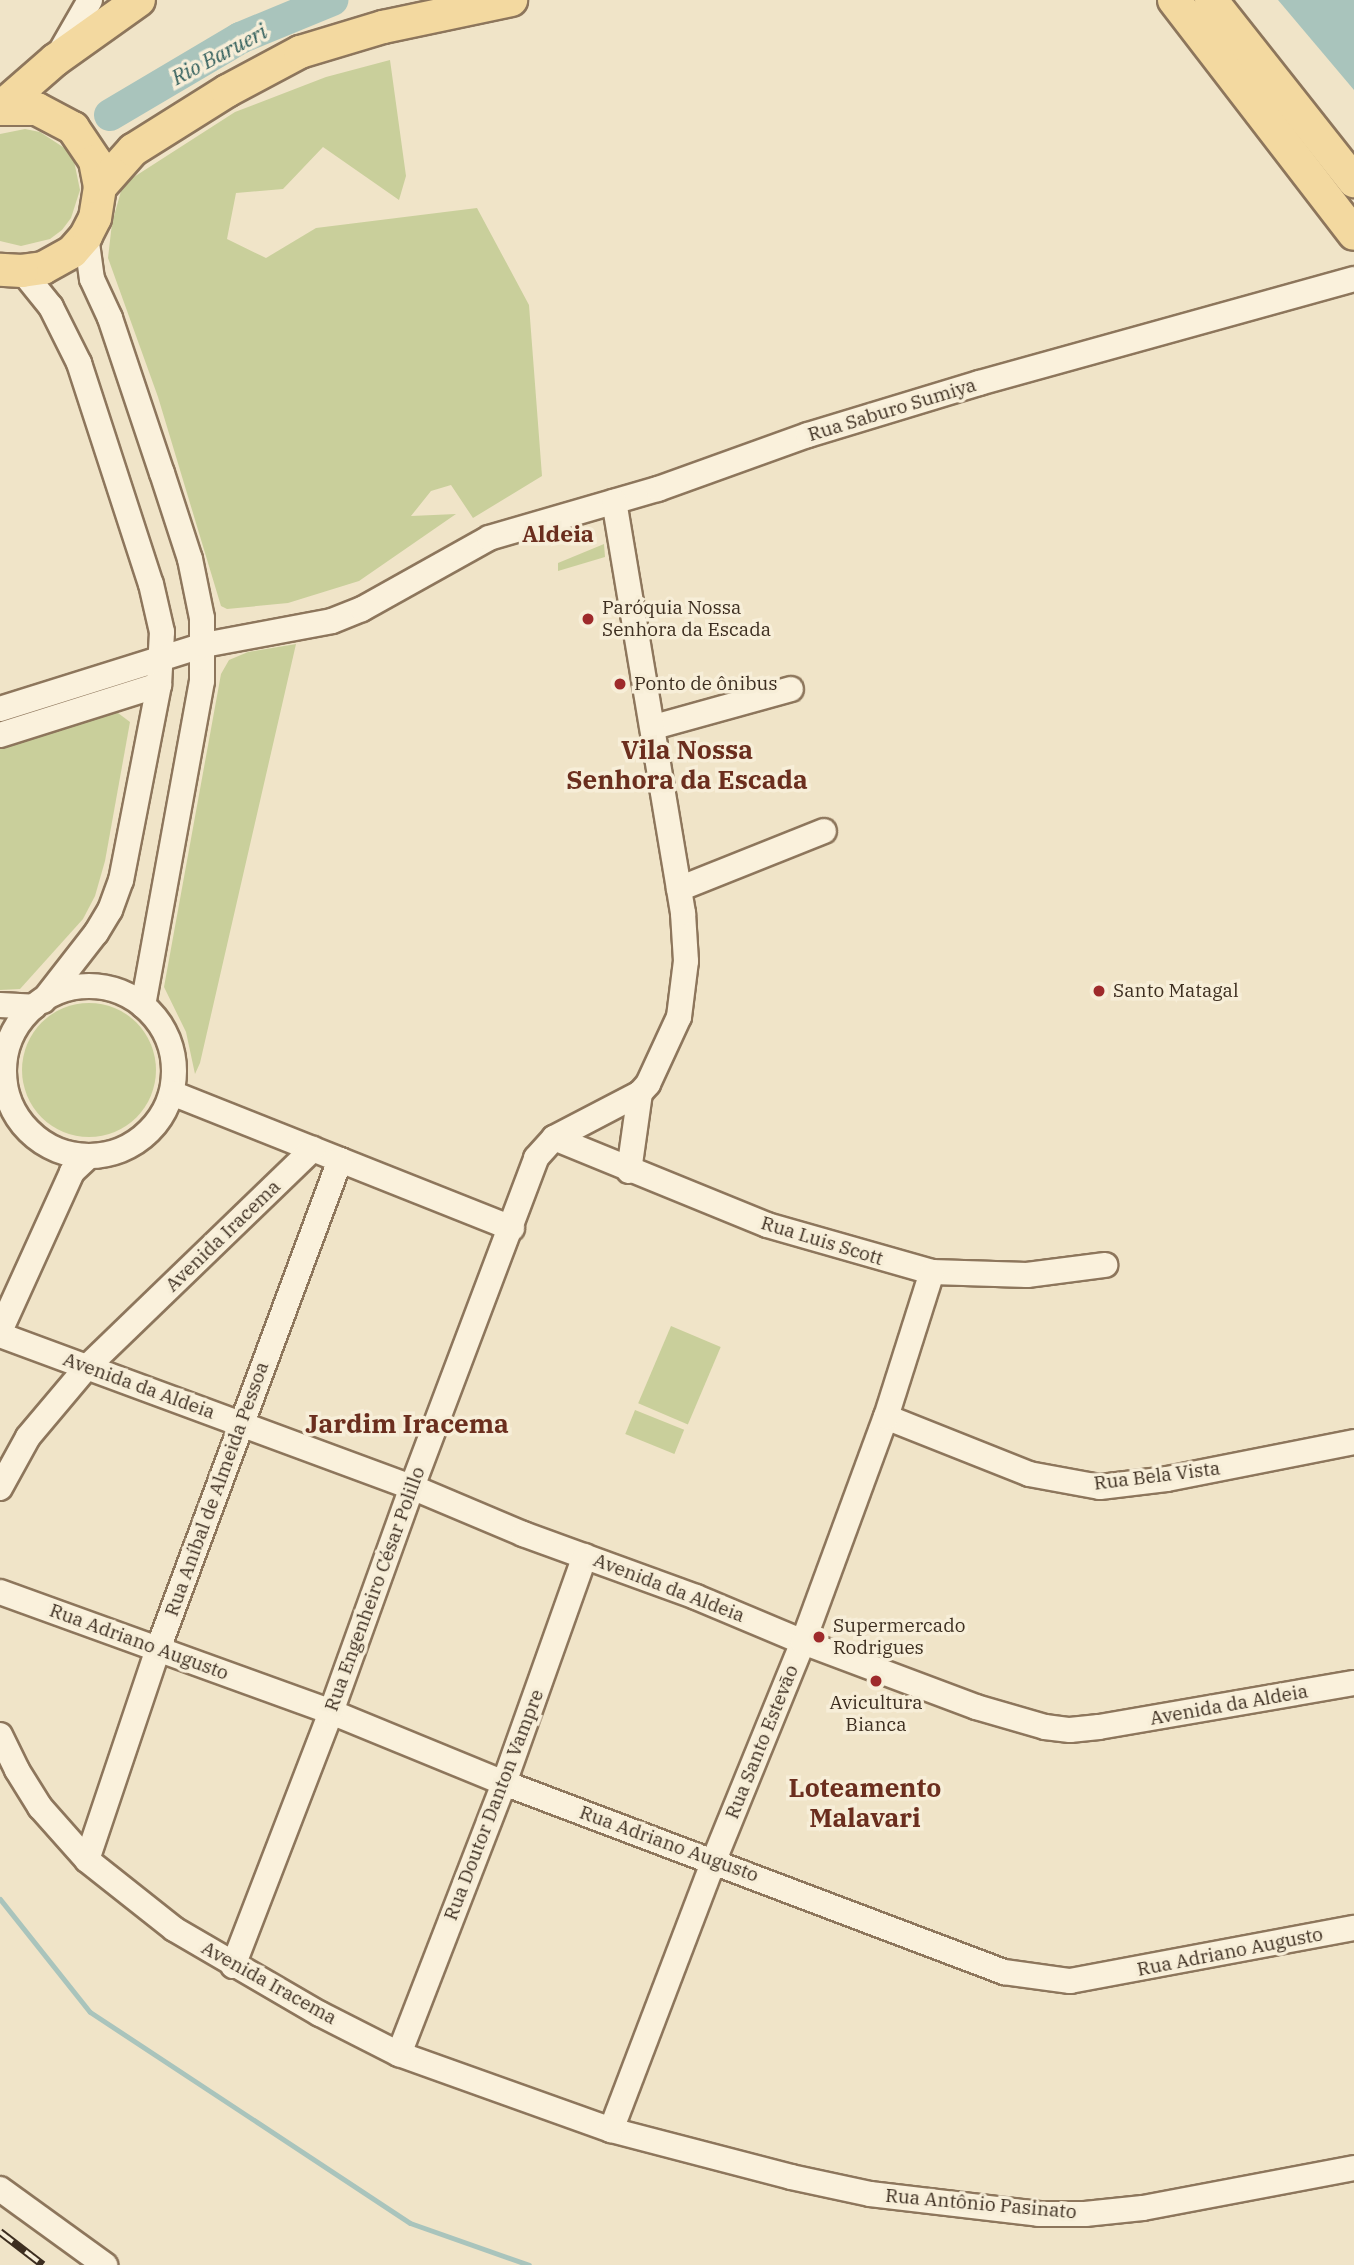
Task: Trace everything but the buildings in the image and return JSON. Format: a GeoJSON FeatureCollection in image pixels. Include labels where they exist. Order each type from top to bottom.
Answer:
{"type":"FeatureCollection","features":[{"type":"Feature","properties":{"kind":"main road"},"geometry":{"type":"LineString","coordinates":[[66,53],[121,0]]}},
{"type":"Feature","properties":{"kind":"main road"},"geometry":{"type":"LineString","coordinates":[[0,108],[66,53],[139,0]]}},
{"type":"Feature","properties":{"kind":"main road"},"geometry":{"type":"LineString","coordinates":[[100,187],[133,150],[227,91],[300,52],[383,27],[511,0]]}},
{"type":"Feature","properties":{"kind":"main road"},"geometry":{"type":"LineString","coordinates":[[1174,0],[1354,233]]}},
{"type":"Feature","properties":{"kind":"main road"},"geometry":{"type":"LineString","coordinates":[[1211,0],[1354,181]]}},
{"type":"Feature","properties":{"kind":"main road"},"geometry":{"type":"LineString","coordinates":[[0,108],[37,109],[73,128],[95,161],[100,187],[98,207],[86,236],[63,258],[43,268],[9,272]]}},
{"type":"Feature","properties":{"kind":"street"},"geometry":{"type":"LineString","coordinates":[[66,53],[90,0]]}},
{"type":"Feature","properties":{"kind":"street"},"geometry":{"type":"LineString","coordinates":[[86,236],[92,279],[110,318],[190,559],[198,589],[204,645],[202,681],[143,1006]]}},
{"type":"Feature","properties":{"kind":"street"},"geometry":{"type":"LineString","coordinates":[[9,272],[61,324],[83,376],[151,584],[160,617],[163,657],[117,894],[96,933],[24,1018],[9,1044],[5,1079],[11,1105],[20,1120],[39,1139],[62,1151],[89,1156],[119,1151],[140,1139],[161,1117],[172,1093],[175,1074],[170,1045],[162,1028],[143,1006],[119,992],[96,987],[64,990],[24,1018]]}},
{"type":"Feature","properties":{"kind":"street","name":"Rua Saburo Sumiya"},"geometry":{"type":"LineString","coordinates":[[0,709],[204,645],[332,621],[362,609],[489,538],[614,502],[874,414],[1354,279]]}},
{"type":"Feature","properties":{"kind":"street"},"geometry":{"type":"LineString","coordinates":[[554,1138],[640,1093],[648,1084],[679,1017],[685,989],[686,961],[679,889],[654,727],[614,502]]}},
{"type":"Feature","properties":{"kind":"street"},"geometry":{"type":"LineString","coordinates":[[0,735],[159,685]]}},
{"type":"Feature","properties":{"kind":"street"},"geometry":{"type":"LineString","coordinates":[[654,727],[791,688]]}},
{"type":"Feature","properties":{"kind":"street"},"geometry":{"type":"LineString","coordinates":[[679,889],[824,831]]}},
{"type":"Feature","properties":{"kind":"street"},"geometry":{"type":"LineString","coordinates":[[0,1005],[24,1018]]}},
{"type":"Feature","properties":{"kind":"street"},"geometry":{"type":"LineString","coordinates":[[172,1093],[512,1228]]}},
{"type":"Feature","properties":{"kind":"street"},"geometry":{"type":"LineString","coordinates":[[629,1171],[640,1093]]}},
{"type":"Feature","properties":{"kind":"street","name":"Rua Luis Scott"},"geometry":{"type":"LineString","coordinates":[[554,1138],[629,1171],[767,1225],[932,1272],[1027,1275],[1105,1265]]}},
{"type":"Feature","properties":{"kind":"street","name":"Rua Engenheiro César Polillo"},"geometry":{"type":"LineString","coordinates":[[233,1966],[331,1712],[411,1487],[512,1228],[536,1158],[554,1138]]}},
{"type":"Feature","properties":{"kind":"street","name":"Avenida Iracema"},"geometry":{"type":"LineString","coordinates":[[0,1488],[28,1437],[87,1367],[313,1149]]}},
{"type":"Feature","properties":{"kind":"street"},"geometry":{"type":"LineString","coordinates":[[0,1333],[72,1172],[89,1156]]}},
{"type":"Feature","properties":{"kind":"street","name":"Rua Aníbal de Almeida Pessoa"},"geometry":{"type":"LineString","coordinates":[[87,1860],[158,1649],[340,1160]]}},
{"type":"Feature","properties":{"kind":"street","name":"Rua Santo Estevão"},"geometry":{"type":"LineString","coordinates":[[611,2130],[714,1860],[803,1642],[886,1417],[932,1272]]}},
{"type":"Feature","properties":{"kind":"street","name":"Avenida da Aldeia"},"geometry":{"type":"LineString","coordinates":[[0,1333],[411,1487],[523,1534],[696,1597],[803,1642],[976,1707],[1045,1727],[1070,1730],[1354,1683]]}},
{"type":"Feature","properties":{"kind":"street","name":"Rua Bela Vista"},"geometry":{"type":"LineString","coordinates":[[886,1417],[1029,1474],[1100,1487],[1167,1479],[1354,1442]]}},
{"type":"Feature","properties":{"kind":"street","name":"Rua Doutor Danton Vampre"},"geometry":{"type":"LineString","coordinates":[[399,2054],[504,1783],[585,1556]]}},
{"type":"Feature","properties":{"kind":"street","name":"Rua Adriano Augusto"},"geometry":{"type":"LineString","coordinates":[[0,1592],[331,1712],[504,1783],[714,1860],[1004,1972],[1070,1981],[1354,1928]]}},
{"type":"Feature","properties":{"kind":"street","name":"Avenida Iracema"},"geometry":{"type":"LineString","coordinates":[[0,1735],[17,1770],[40,1807],[87,1860],[174,1929],[233,1966],[399,2054],[611,2130]]}},
{"type":"Feature","properties":{"kind":"street","name":"Rua Antônio Pasinato"},"geometry":{"type":"LineString","coordinates":[[611,2130],[792,2177],[870,2194],[1039,2214],[1085,2214],[1143,2208],[1354,2168]]}},
{"type":"Feature","properties":{"kind":"street"},"geometry":{"type":"LineString","coordinates":[[0,2189],[105,2265]]}},
{"type":"Feature","properties":{"kind":"green space"},"geometry":{"type":"Polygon","coordinates":[[[390,60],[406,176],[399,200],[323,147],[283,189],[236,193],[227,239],[266,258],[316,228],[477,208],[529,305],[542,476],[473,518],[451,485],[431,491],[411,516],[456,514],[359,581],[288,603],[227,609],[221,606],[158,397],[108,258],[112,223],[123,184],[235,112],[326,77],[390,60]]]}},
{"type":"Feature","properties":{"kind":"green space"},"geometry":{"type":"Polygon","coordinates":[[[25,129],[40,132],[66,149],[74,161],[80,190],[71,218],[62,230],[50,239],[21,246],[0,241],[0,134],[25,129]]]}},
{"type":"Feature","properties":{"kind":"green space"},"geometry":{"type":"Polygon","coordinates":[[[604,544],[605,557],[558,571],[558,563],[604,544]]]}},
{"type":"Feature","properties":{"kind":"green space"},"geometry":{"type":"Polygon","coordinates":[[[296,644],[200,1063],[195,1074],[186,1032],[164,987],[221,674],[229,660],[248,652],[296,644]]]}},
{"type":"Feature","properties":{"kind":"green space"},"geometry":{"type":"Polygon","coordinates":[[[114,710],[130,722],[105,861],[95,896],[83,919],[20,989],[0,990],[0,746],[114,710]]]}},
{"type":"Feature","properties":{"kind":"green space"},"geometry":{"type":"Polygon","coordinates":[[[89,1003],[115,1008],[136,1023],[151,1044],[156,1070],[151,1096],[136,1117],[115,1132],[89,1137],[63,1132],[42,1117],[27,1096],[22,1070],[27,1044],[42,1023],[63,1008],[89,1003]]]}},
{"type":"Feature","properties":{"kind":"green space"},"geometry":{"type":"Polygon","coordinates":[[[671,1326],[721,1347],[688,1424],[638,1403],[671,1326]]]}},
{"type":"Feature","properties":{"kind":"green space"},"geometry":{"type":"Polygon","coordinates":[[[635,1410],[684,1430],[674,1454],[625,1434],[635,1410]]]}},
{"type":"Feature","properties":{"kind":"water"},"geometry":{"type":"Polygon","coordinates":[[[1278,0],[1354,0],[1354,90],[1278,0]]]}},
{"type":"Feature","properties":{"kind":"waterway","name":"Rio Barueri"},"geometry":{"type":"LineString","coordinates":[[110,115],[240,38],[332,0]]}},
{"type":"Feature","properties":{"kind":"waterway"},"geometry":{"type":"LineString","coordinates":[[0,1899],[90,2012],[410,2223],[529,2265]]}},
{"type":"Feature","properties":{"kind":"railway"},"geometry":{"type":"LineString","coordinates":[[0,2232],[43,2265]]}},
{"type":"Feature","properties":{"kind":"place","name":"Paróquia Nossa Senhora da Escada"},"geometry":{"type":"Point","coordinates":[588,619]}},
{"type":"Feature","properties":{"kind":"place","name":"Ponto de ônibus"},"geometry":{"type":"Point","coordinates":[620,684]}},
{"type":"Feature","properties":{"kind":"place","name":"Santo Matagal"},"geometry":{"type":"Point","coordinates":[1099,991]}},
{"type":"Feature","properties":{"kind":"place","name":"Supermercado Rodrigues"},"geometry":{"type":"Point","coordinates":[819,1637]}},
{"type":"Feature","properties":{"kind":"place","name":"Avicultura Bianca"},"geometry":{"type":"Point","coordinates":[876,1681]}},
{"type":"Feature","properties":{"kind":"district","name":"Aldeia"},"geometry":{"type":"Point","coordinates":[558,533]}},
{"type":"Feature","properties":{"kind":"district","name":"Vila Nossa Senhora da Escada"},"geometry":{"type":"Point","coordinates":[687,765]}},
{"type":"Feature","properties":{"kind":"district","name":"Jardim Iracema"},"geometry":{"type":"Point","coordinates":[407,1424]}},
{"type":"Feature","properties":{"kind":"district","name":"Loteamento Malavari"},"geometry":{"type":"Point","coordinates":[865,1803]}}]}
